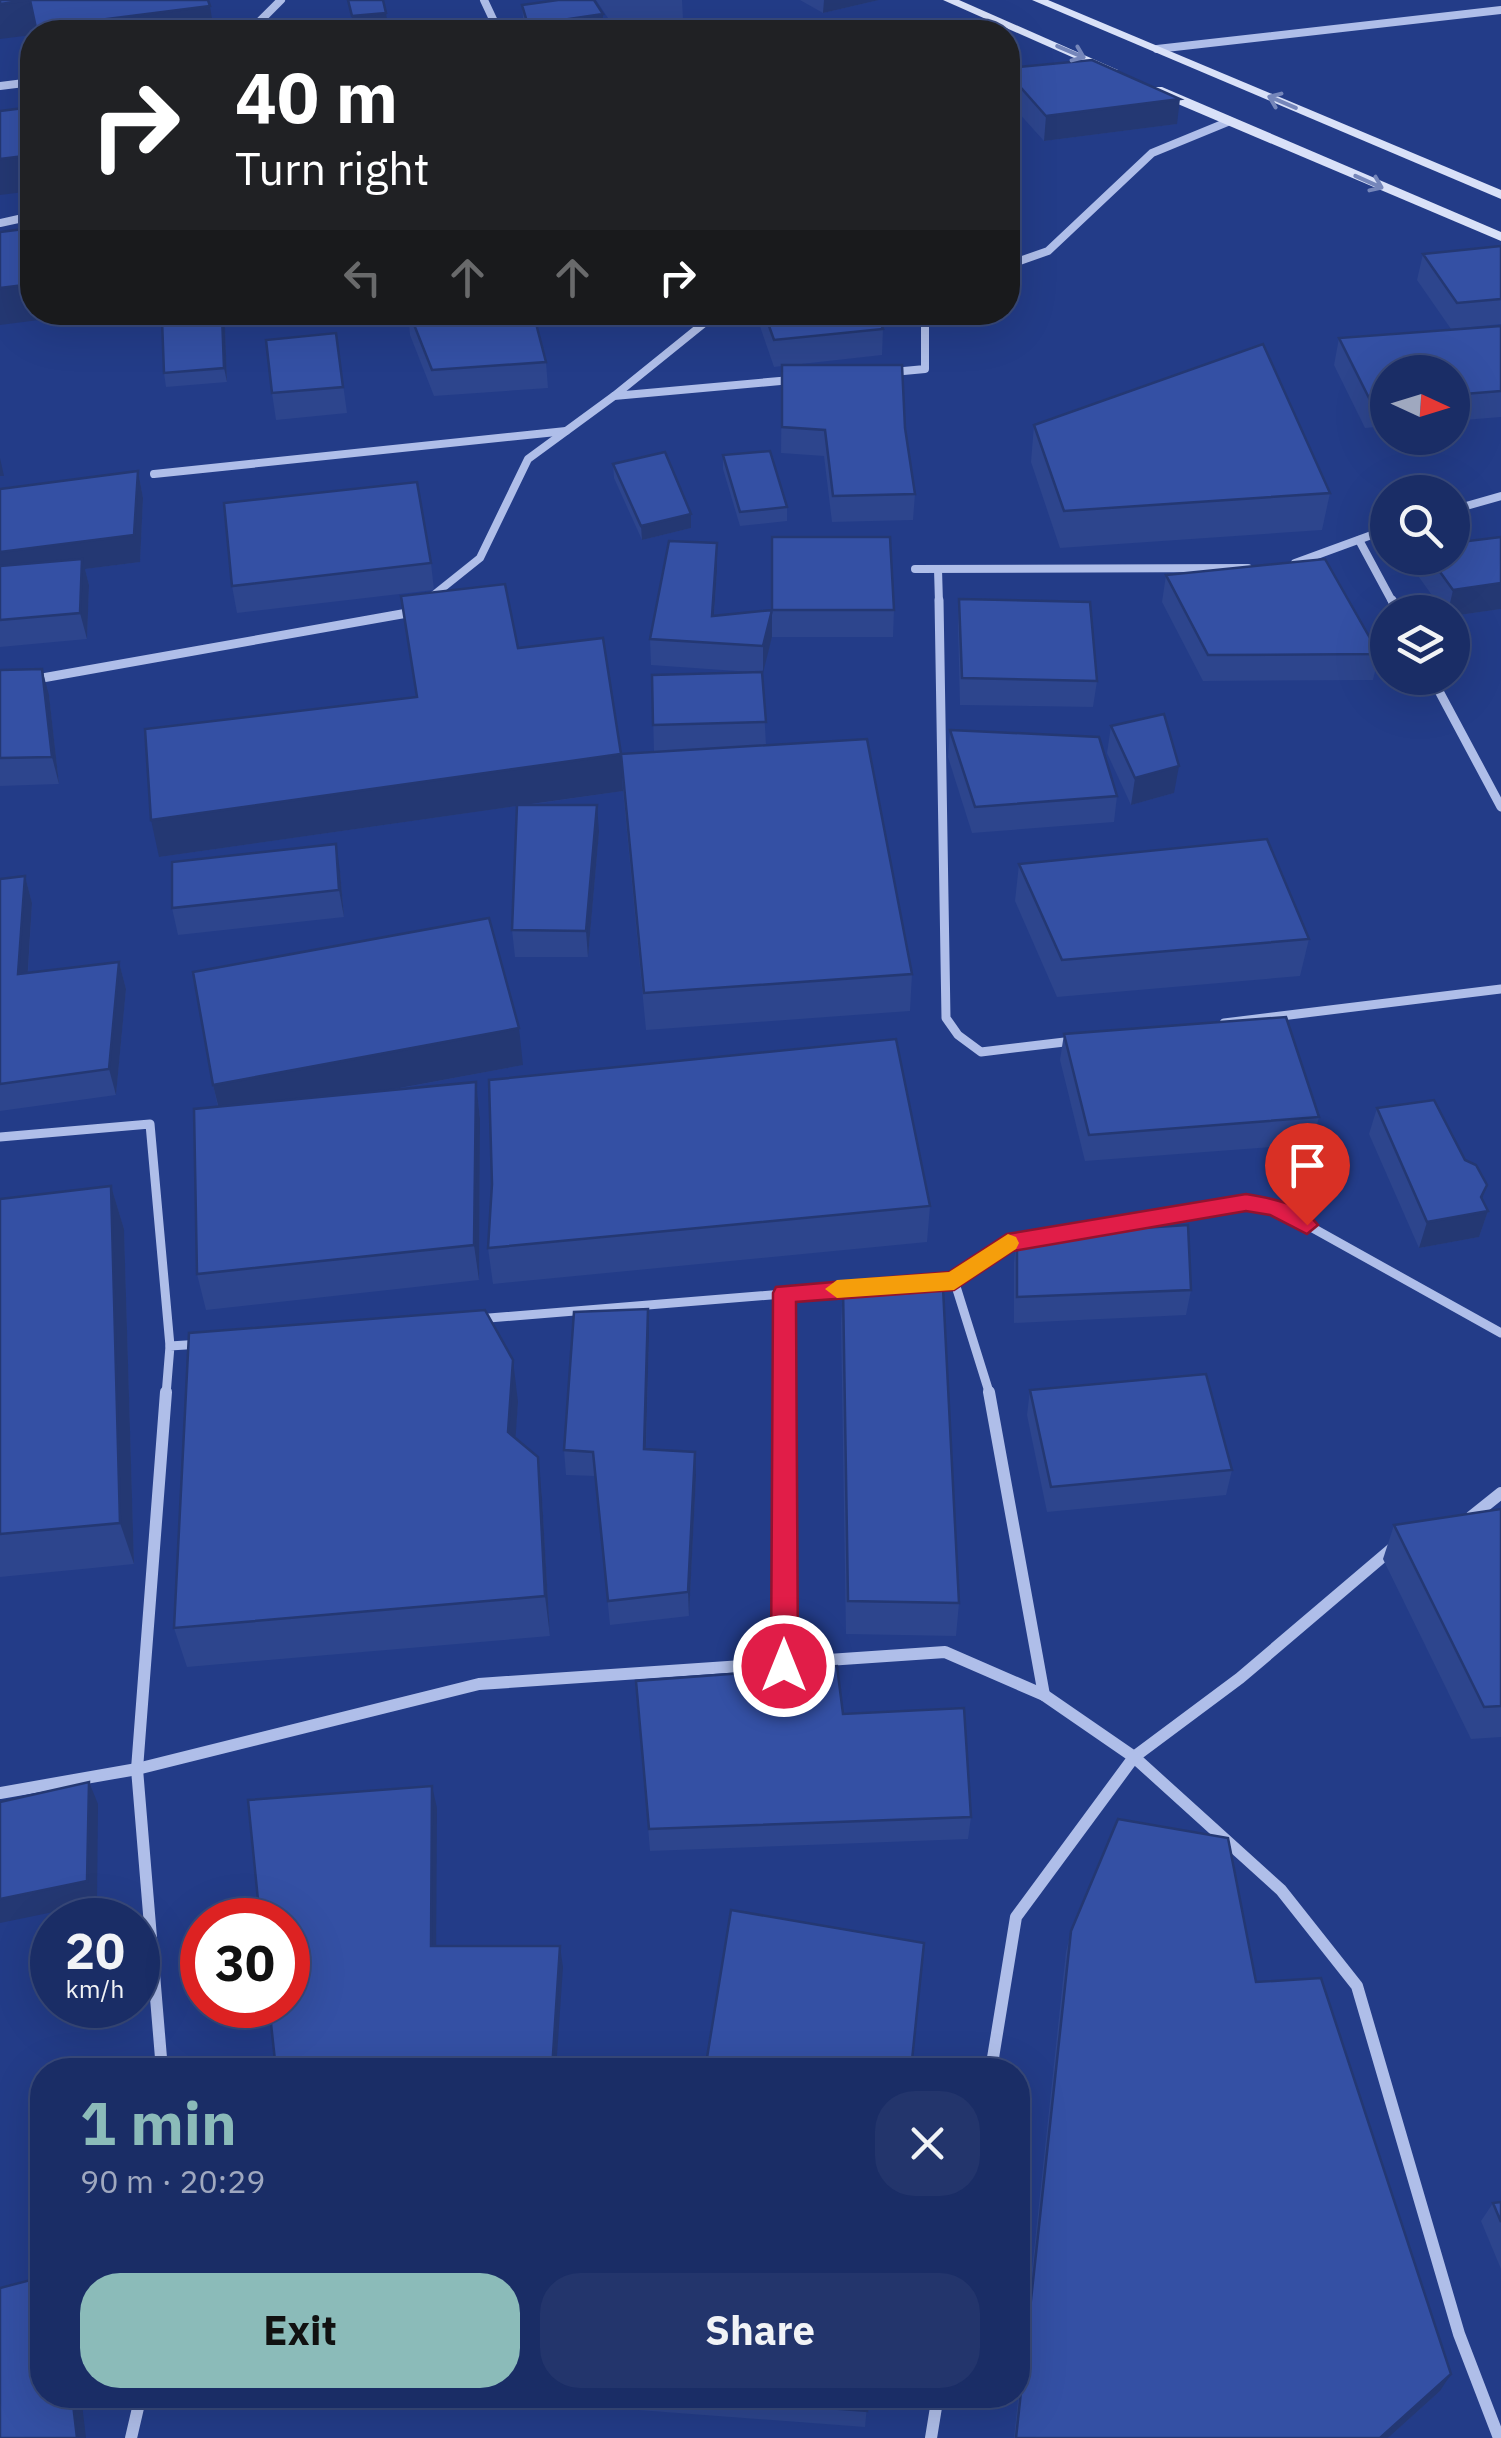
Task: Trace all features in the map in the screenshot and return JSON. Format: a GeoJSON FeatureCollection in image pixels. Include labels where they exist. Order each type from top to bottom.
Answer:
{"type":"FeatureCollection","features":[{"type":"Feature","properties":{"kind":"main road"},"geometry":{"type":"LineString","coordinates":[[949,0],[996,20]]}},
{"type":"Feature","properties":{"kind":"main road"},"geometry":{"type":"LineString","coordinates":[[1038,0],[1501,195]]}},
{"type":"Feature","properties":{"kind":"main road"},"geometry":{"type":"LineString","coordinates":[[1020,30],[1126,76]]}},
{"type":"Feature","properties":{"kind":"main road"},"geometry":{"type":"LineString","coordinates":[[1144,84],[1501,237]]}},
{"type":"Feature","properties":{"kind":"street"},"geometry":{"type":"LineString","coordinates":[[262,20],[282,0]]}},
{"type":"Feature","properties":{"kind":"street"},"geometry":{"type":"LineString","coordinates":[[1157,49],[1501,10]]}},
{"type":"Feature","properties":{"kind":"street"},"geometry":{"type":"LineString","coordinates":[[1020,260],[1048,250],[1152,153],[1230,121]]}},
{"type":"Feature","properties":{"kind":"street"},"geometry":{"type":"LineString","coordinates":[[18,683],[413,612],[480,558],[528,459],[702,325]]}},
{"type":"Feature","properties":{"kind":"street"},"geometry":{"type":"LineString","coordinates":[[886,372],[924,370],[924,325]]}},
{"type":"Feature","properties":{"kind":"street"},"geometry":{"type":"LineString","coordinates":[[614,396],[808,378]]}},
{"type":"Feature","properties":{"kind":"street"},"geometry":{"type":"LineString","coordinates":[[154,474],[567,431]]}},
{"type":"Feature","properties":{"kind":"street"},"geometry":{"type":"LineString","coordinates":[[1470,505],[1501,496]]}},
{"type":"Feature","properties":{"kind":"street"},"geometry":{"type":"LineString","coordinates":[[1287,564],[1305,562],[1370,536]]}},
{"type":"Feature","properties":{"kind":"street"},"geometry":{"type":"LineString","coordinates":[[1360,540],[1389,595]]}},
{"type":"Feature","properties":{"kind":"street"},"geometry":{"type":"LineString","coordinates":[[915,569],[1268,566]]}},
{"type":"Feature","properties":{"kind":"street"},"geometry":{"type":"LineString","coordinates":[[938,569],[946,1018],[958,1034],[981,1052],[1077,1040]]}},
{"type":"Feature","properties":{"kind":"street"},"geometry":{"type":"LineString","coordinates":[[1441,695],[1501,807]]}},
{"type":"Feature","properties":{"kind":"street"},"geometry":{"type":"LineString","coordinates":[[1212,1024],[1501,989]]}},
{"type":"Feature","properties":{"kind":"street"},"geometry":{"type":"LineString","coordinates":[[0,1137],[150,1124],[170,1346],[137,1769],[161,2058]]}},
{"type":"Feature","properties":{"kind":"street"},"geometry":{"type":"LineString","coordinates":[[466,1320],[954,1280],[1007,1243],[1246,1202],[1275,1208],[1501,1333]]}},
{"type":"Feature","properties":{"kind":"street"},"geometry":{"type":"LineString","coordinates":[[954,1280],[987,1378],[1044,1695]]}},
{"type":"Feature","properties":{"kind":"street"},"geometry":{"type":"LineString","coordinates":[[784,1293],[784,1666]]}},
{"type":"Feature","properties":{"kind":"street"},"geometry":{"type":"LineString","coordinates":[[170,1346],[206,1344]]}},
{"type":"Feature","properties":{"kind":"street"},"geometry":{"type":"LineString","coordinates":[[1462,1520],[1480,1513],[1501,1493]]}},
{"type":"Feature","properties":{"kind":"street"},"geometry":{"type":"LineString","coordinates":[[993,2058],[1016,1917],[1134,1757],[1240,1678],[1394,1547],[1411,1540]]}},
{"type":"Feature","properties":{"kind":"street"},"geometry":{"type":"LineString","coordinates":[[0,1794],[137,1769],[478,1684],[945,1652],[1044,1695],[1134,1757],[1281,1890],[1357,1986],[1459,2334],[1499,2438]]}},
{"type":"Feature","properties":{"kind":"street"},"geometry":{"type":"LineString","coordinates":[[130,2438],[138,2408]]}},
{"type":"Feature","properties":{"kind":"street"},"geometry":{"type":"LineString","coordinates":[[932,2438],[936,2408]]}},
{"type":"Feature","properties":{"kind":"building"},"geometry":{"type":"Polygon","coordinates":[[[30,0],[208,0],[210,6],[99,20],[34,20],[30,0]]]}},
{"type":"Feature","properties":{"kind":"building"},"geometry":{"type":"Polygon","coordinates":[[[348,0],[383,0],[386,13],[352,16],[348,0]]]}},
{"type":"Feature","properties":{"kind":"building"},"geometry":{"type":"Polygon","coordinates":[[[594,0],[603,14],[526,20],[522,5],[594,0]]]}},
{"type":"Feature","properties":{"kind":"building"},"geometry":{"type":"Polygon","coordinates":[[[1092,60],[1180,99],[1046,116],[1020,87],[1020,67],[1092,60]]]}},
{"type":"Feature","properties":{"kind":"building"},"geometry":{"type":"Polygon","coordinates":[[[20,108],[20,156],[0,159],[0,111],[20,108]]]}},
{"type":"Feature","properties":{"kind":"building"},"geometry":{"type":"Polygon","coordinates":[[[20,230],[20,286],[0,288],[0,232],[20,230]]]}},
{"type":"Feature","properties":{"kind":"building"},"geometry":{"type":"Polygon","coordinates":[[[1501,246],[1501,299],[1457,303],[1423,254],[1501,246]]]}},
{"type":"Feature","properties":{"kind":"building"},"geometry":{"type":"Polygon","coordinates":[[[162,325],[222,325],[224,368],[164,373],[162,325]]]}},
{"type":"Feature","properties":{"kind":"building"},"geometry":{"type":"Polygon","coordinates":[[[414,325],[536,325],[546,362],[432,370],[414,325]]]}},
{"type":"Feature","properties":{"kind":"building"},"geometry":{"type":"Polygon","coordinates":[[[769,325],[881,325],[883,329],[774,340],[769,325]]]}},
{"type":"Feature","properties":{"kind":"building"},"geometry":{"type":"Polygon","coordinates":[[[1501,326],[1501,391],[1470,394],[1470,355],[1370,355],[1370,400],[1339,338],[1501,326]]]}},
{"type":"Feature","properties":{"kind":"building"},"geometry":{"type":"Polygon","coordinates":[[[336,333],[343,387],[272,393],[266,340],[336,333]]]}},
{"type":"Feature","properties":{"kind":"building"},"geometry":{"type":"Polygon","coordinates":[[[1263,344],[1330,493],[1064,511],[1034,425],[1263,344]]]}},
{"type":"Feature","properties":{"kind":"building"},"geometry":{"type":"Polygon","coordinates":[[[782,365],[902,365],[905,428],[915,494],[833,496],[825,430],[782,427],[782,365]]]}},
{"type":"Feature","properties":{"kind":"building"},"geometry":{"type":"Polygon","coordinates":[[[770,451],[787,507],[740,512],[723,455],[770,451]]]}},
{"type":"Feature","properties":{"kind":"building"},"geometry":{"type":"Polygon","coordinates":[[[665,452],[691,514],[641,526],[613,464],[665,452]]]}},
{"type":"Feature","properties":{"kind":"building"},"geometry":{"type":"Polygon","coordinates":[[[138,471],[134,535],[0,552],[0,489],[138,471]]]}},
{"type":"Feature","properties":{"kind":"building"},"geometry":{"type":"Polygon","coordinates":[[[417,482],[431,563],[232,586],[224,503],[417,482]]]}},
{"type":"Feature","properties":{"kind":"building"},"geometry":{"type":"Polygon","coordinates":[[[772,537],[890,537],[894,610],[772,610],[772,537]]]}},
{"type":"Feature","properties":{"kind":"building"},"geometry":{"type":"Polygon","coordinates":[[[1501,537],[1501,583],[1453,590],[1442,575],[1470,575],[1470,541],[1501,537]]]}},
{"type":"Feature","properties":{"kind":"building"},"geometry":{"type":"Polygon","coordinates":[[[669,541],[717,543],[712,616],[772,610],[763,646],[650,639],[669,541]]]}},
{"type":"Feature","properties":{"kind":"building"},"geometry":{"type":"Polygon","coordinates":[[[82,559],[80,613],[0,620],[0,566],[82,559]]]}},
{"type":"Feature","properties":{"kind":"building"},"geometry":{"type":"Polygon","coordinates":[[[1325,559],[1370,638],[1370,654],[1208,655],[1166,575],[1325,559]]]}},
{"type":"Feature","properties":{"kind":"building"},"geometry":{"type":"Polygon","coordinates":[[[505,584],[518,648],[603,638],[621,754],[151,820],[145,729],[417,697],[401,596],[505,584]]]}},
{"type":"Feature","properties":{"kind":"building"},"geometry":{"type":"Polygon","coordinates":[[[959,599],[1090,602],[1097,681],[962,678],[959,599]]]}},
{"type":"Feature","properties":{"kind":"building"},"geometry":{"type":"Polygon","coordinates":[[[42,669],[52,757],[0,758],[0,670],[42,669]]]}},
{"type":"Feature","properties":{"kind":"building"},"geometry":{"type":"Polygon","coordinates":[[[762,672],[766,722],[653,725],[652,675],[762,672]]]}},
{"type":"Feature","properties":{"kind":"building"},"geometry":{"type":"Polygon","coordinates":[[[1164,714],[1179,766],[1135,778],[1111,726],[1164,714]]]}},
{"type":"Feature","properties":{"kind":"building"},"geometry":{"type":"Polygon","coordinates":[[[950,730],[1099,737],[1117,796],[975,807],[950,730]]]}},
{"type":"Feature","properties":{"kind":"building"},"geometry":{"type":"Polygon","coordinates":[[[867,739],[912,974],[644,993],[621,754],[867,739]]]}},
{"type":"Feature","properties":{"kind":"building"},"geometry":{"type":"Polygon","coordinates":[[[517,805],[597,805],[586,931],[512,930],[517,805]]]}},
{"type":"Feature","properties":{"kind":"building"},"geometry":{"type":"Polygon","coordinates":[[[1267,839],[1309,939],[1062,960],[1019,864],[1267,839]]]}},
{"type":"Feature","properties":{"kind":"building"},"geometry":{"type":"Polygon","coordinates":[[[336,844],[339,890],[172,908],[172,862],[336,844]]]}},
{"type":"Feature","properties":{"kind":"building"},"geometry":{"type":"Polygon","coordinates":[[[25,876],[18,974],[119,962],[109,1069],[0,1084],[0,879],[25,876]]]}},
{"type":"Feature","properties":{"kind":"building"},"geometry":{"type":"Polygon","coordinates":[[[489,918],[519,1028],[213,1085],[193,972],[489,918]]]}},
{"type":"Feature","properties":{"kind":"building"},"geometry":{"type":"Polygon","coordinates":[[[1286,1017],[1319,1117],[1089,1135],[1064,1034],[1286,1017]]]}},
{"type":"Feature","properties":{"kind":"building"},"geometry":{"type":"Polygon","coordinates":[[[896,1039],[930,1206],[488,1248],[492,1184],[489,1080],[896,1039]]]}},
{"type":"Feature","properties":{"kind":"building"},"geometry":{"type":"Polygon","coordinates":[[[476,1082],[474,1245],[197,1274],[194,1109],[476,1082]]]}},
{"type":"Feature","properties":{"kind":"building"},"geometry":{"type":"Polygon","coordinates":[[[1434,1100],[1465,1160],[1476,1165],[1487,1185],[1481,1197],[1488,1211],[1427,1222],[1377,1108],[1434,1100]]]}},
{"type":"Feature","properties":{"kind":"building"},"geometry":{"type":"Polygon","coordinates":[[[111,1186],[120,1523],[0,1534],[0,1199],[111,1186]]]}},
{"type":"Feature","properties":{"kind":"building"},"geometry":{"type":"Polygon","coordinates":[[[1188,1225],[1191,1290],[1017,1297],[1017,1236],[1188,1225]]]}},
{"type":"Feature","properties":{"kind":"building"},"geometry":{"type":"Polygon","coordinates":[[[843,1287],[943,1288],[959,1603],[848,1601],[843,1287]]]}},
{"type":"Feature","properties":{"kind":"building"},"geometry":{"type":"Polygon","coordinates":[[[648,1309],[644,1449],[695,1452],[688,1592],[608,1601],[593,1452],[564,1450],[574,1312],[648,1309]]]}},
{"type":"Feature","properties":{"kind":"building"},"geometry":{"type":"Polygon","coordinates":[[[485,1310],[513,1360],[508,1432],[538,1457],[545,1596],[174,1628],[189,1333],[485,1310]]]}},
{"type":"Feature","properties":{"kind":"building"},"geometry":{"type":"Polygon","coordinates":[[[1206,1374],[1232,1470],[1051,1487],[1030,1390],[1206,1374]]]}},
{"type":"Feature","properties":{"kind":"building"},"geometry":{"type":"Polygon","coordinates":[[[1501,1509],[1501,1706],[1484,1707],[1394,1525],[1501,1509]]]}},
{"type":"Feature","properties":{"kind":"building"},"geometry":{"type":"Polygon","coordinates":[[[837,1666],[843,1714],[964,1708],[971,1817],[649,1829],[636,1681],[837,1666]]]}},
{"type":"Feature","properties":{"kind":"building"},"geometry":{"type":"Polygon","coordinates":[[[89,1782],[87,1881],[0,1899],[0,1802],[89,1782]]]}},
{"type":"Feature","properties":{"kind":"building"},"geometry":{"type":"Polygon","coordinates":[[[432,1786],[431,1946],[560,1946],[553,2058],[275,2058],[271,2028],[310,2028],[310,1898],[258,1898],[248,1800],[432,1786]]]}},
{"type":"Feature","properties":{"kind":"building"},"geometry":{"type":"Polygon","coordinates":[[[1118,1819],[1228,1838],[1256,1982],[1321,1978],[1451,2374],[1380,2438],[1016,2438],[1019,2408],[1030,2408],[1030,2309],[1071,1931],[1118,1819]]]}},
{"type":"Feature","properties":{"kind":"building"},"geometry":{"type":"Polygon","coordinates":[[[731,1910],[924,1943],[912,2058],[707,2058],[731,1910]]]}},
{"type":"Feature","properties":{"kind":"building"},"geometry":{"type":"Polygon","coordinates":[[[1501,2202],[1501,2222],[1493,2203],[1501,2202]]]}},
{"type":"Feature","properties":{"kind":"building"},"geometry":{"type":"Polygon","coordinates":[[[30,2280],[30,2408],[74,2408],[77,2438],[0,2438],[0,2288],[30,2280]]]}},
{"type":"Feature","properties":{"kind":"slow traffic"},"geometry":{"type":"LineString","coordinates":[[837,1289],[954,1280],[1008,1243]]}},
{"type":"Feature","properties":{"kind":"route"},"geometry":{"type":"LineString","coordinates":[[784,1666],[784,1293],[954,1280],[1007,1243],[1246,1202],[1275,1208],[1307,1225]]}}]}
